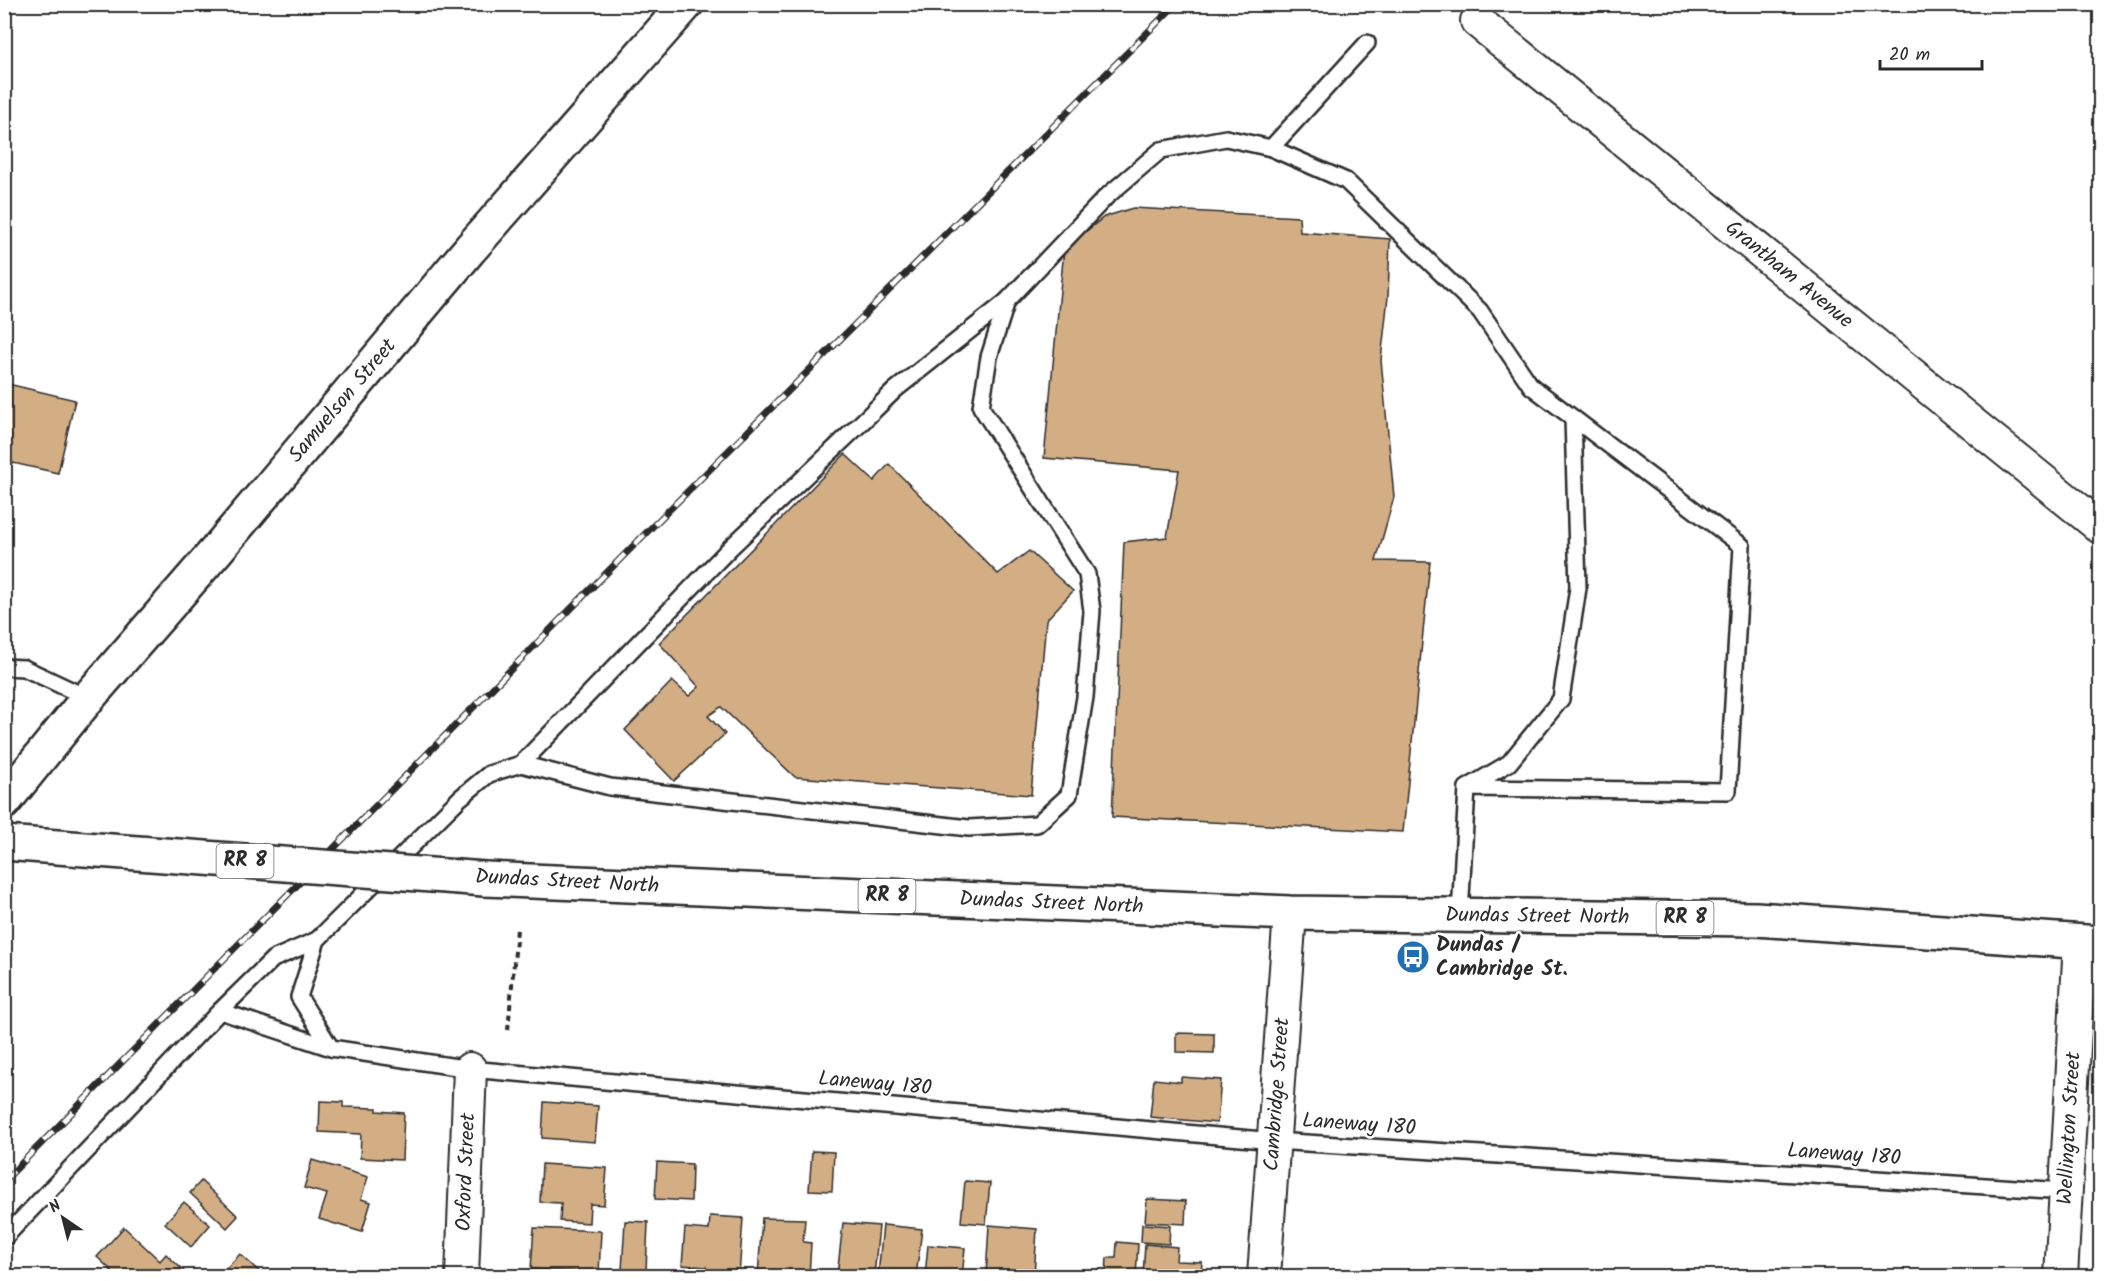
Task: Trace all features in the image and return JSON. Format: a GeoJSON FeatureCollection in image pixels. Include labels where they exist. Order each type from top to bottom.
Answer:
{"type":"FeatureCollection","features":[{"type":"Feature","properties":{"kind":"main road","name":"Samuelson Street"},"geometry":{"type":"LineString","coordinates":[[4,802],[88,698],[216,551],[470,249],[686,4]]}},
{"type":"Feature","properties":{"kind":"main road","name":"Dundas Street North"},"geometry":{"type":"LineString","coordinates":[[4,843],[485,879],[1290,913],[1756,919],[2090,943]]}},
{"type":"Feature","properties":{"kind":"street","name":"Grantham Avenue"},"geometry":{"type":"LineString","coordinates":[[1477,21],[2100,527]]}},
{"type":"Feature","properties":{"kind":"street","name":"Cambridge Street"},"geometry":{"type":"LineString","coordinates":[[1264,1276],[1290,913]]}},
{"type":"Feature","properties":{"kind":"street","name":"Wellington Street"},"geometry":{"type":"LineString","coordinates":[[2061,1276],[2066,1191],[2090,943]]}},
{"type":"Feature","properties":{"kind":"street","name":"Oxford Street"},"geometry":{"type":"LineString","coordinates":[[462,1276],[470,1069]]}},
{"type":"Feature","properties":{"kind":"lane"},"geometry":{"type":"LineString","coordinates":[[1270,148],[1367,43]]}},
{"type":"Feature","properties":{"kind":"lane"},"geometry":{"type":"LineString","coordinates":[[4,1239],[220,1011],[273,959],[317,940],[460,798],[489,774],[521,764],[730,548],[895,390],[1007,301],[1106,197],[1161,150],[1226,138],[1270,148],[1346,181],[1480,311],[1531,386],[1742,546],[1728,791],[1467,788]]}},
{"type":"Feature","properties":{"kind":"lane"},"geometry":{"type":"LineString","coordinates":[[521,764],[610,787],[969,828],[1037,825],[1069,795],[1085,697],[1092,611],[1086,574],[981,407],[989,357],[1007,301]]}},
{"type":"Feature","properties":{"kind":"lane"},"geometry":{"type":"LineString","coordinates":[[1467,788],[1509,763],[1561,699],[1578,588],[1573,418]]}},
{"type":"Feature","properties":{"kind":"lane"},"geometry":{"type":"LineString","coordinates":[[4,667],[24,668],[88,698]]}},
{"type":"Feature","properties":{"kind":"lane"},"geometry":{"type":"LineString","coordinates":[[1460,915],[1467,788]]}},
{"type":"Feature","properties":{"kind":"lane"},"geometry":{"type":"LineString","coordinates":[[317,940],[299,997],[331,1048]]}},
{"type":"Feature","properties":{"kind":"lane","name":"Laneway 180"},"geometry":{"type":"LineString","coordinates":[[220,1011],[331,1048],[470,1069],[1274,1141],[2066,1191]]}},
{"type":"Feature","properties":{"kind":"path"},"geometry":{"type":"LineString","coordinates":[[508,1030],[517,929]]}},
{"type":"Feature","properties":{"kind":"building"},"geometry":{"type":"Polygon","coordinates":[[[1133,208],[1299,217],[1300,232],[1390,239],[1388,297],[1381,360],[1394,497],[1376,561],[1430,562],[1403,832],[1112,817],[1124,542],[1167,537],[1179,470],[1044,458],[1064,249],[1104,217],[1133,208]]]}},
{"type":"Feature","properties":{"kind":"building"},"geometry":{"type":"Polygon","coordinates":[[[4,383],[75,400],[58,473],[4,461],[4,383]]]}},
{"type":"Feature","properties":{"kind":"building"},"geometry":{"type":"Polygon","coordinates":[[[845,454],[874,481],[889,464],[998,574],[1029,551],[1073,591],[1046,620],[1031,795],[795,777],[721,707],[708,716],[725,734],[674,781],[625,730],[672,681],[689,696],[699,687],[659,643],[845,454]]]}},
{"type":"Feature","properties":{"kind":"building"},"geometry":{"type":"Polygon","coordinates":[[[1176,1033],[1214,1034],[1214,1053],[1176,1052],[1176,1033]]]}},
{"type":"Feature","properties":{"kind":"building"},"geometry":{"type":"Polygon","coordinates":[[[1181,1077],[1221,1080],[1217,1123],[1150,1117],[1154,1079],[1181,1082],[1181,1077]]]}},
{"type":"Feature","properties":{"kind":"building"},"geometry":{"type":"Polygon","coordinates":[[[320,1101],[343,1102],[343,1107],[377,1108],[377,1111],[404,1113],[402,1160],[360,1158],[361,1134],[319,1132],[320,1101]]]}},
{"type":"Feature","properties":{"kind":"building"},"geometry":{"type":"Polygon","coordinates":[[[544,1102],[598,1106],[595,1142],[542,1138],[544,1102]]]}},
{"type":"Feature","properties":{"kind":"building"},"geometry":{"type":"Polygon","coordinates":[[[812,1151],[834,1152],[832,1191],[809,1190],[812,1151]]]}},
{"type":"Feature","properties":{"kind":"building"},"geometry":{"type":"Polygon","coordinates":[[[312,1160],[368,1177],[361,1199],[371,1202],[362,1232],[319,1219],[327,1194],[304,1188],[312,1160]]]}},
{"type":"Feature","properties":{"kind":"building"},"geometry":{"type":"Polygon","coordinates":[[[657,1162],[692,1164],[691,1201],[655,1199],[657,1162]]]}},
{"type":"Feature","properties":{"kind":"building"},"geometry":{"type":"Polygon","coordinates":[[[542,1164],[607,1168],[604,1205],[590,1204],[589,1223],[560,1221],[561,1203],[540,1202],[542,1164]]]}},
{"type":"Feature","properties":{"kind":"building"},"geometry":{"type":"Polygon","coordinates":[[[201,1181],[238,1216],[227,1228],[190,1193],[201,1181]]]}},
{"type":"Feature","properties":{"kind":"building"},"geometry":{"type":"Polygon","coordinates":[[[965,1181],[990,1183],[986,1224],[961,1222],[965,1181]]]}},
{"type":"Feature","properties":{"kind":"building"},"geometry":{"type":"Polygon","coordinates":[[[1147,1199],[1186,1201],[1185,1224],[1145,1222],[1147,1199]]]}},
{"type":"Feature","properties":{"kind":"building"},"geometry":{"type":"Polygon","coordinates":[[[184,1202],[210,1225],[191,1247],[165,1223],[184,1202]]]}},
{"type":"Feature","properties":{"kind":"building"},"geometry":{"type":"Polygon","coordinates":[[[710,1216],[743,1218],[739,1276],[706,1276],[706,1267],[682,1265],[685,1228],[709,1230],[710,1216]]]}},
{"type":"Feature","properties":{"kind":"building"},"geometry":{"type":"Polygon","coordinates":[[[762,1218],[805,1219],[803,1242],[811,1243],[809,1276],[758,1276],[762,1218]]]}},
{"type":"Feature","properties":{"kind":"building"},"geometry":{"type":"Polygon","coordinates":[[[625,1221],[648,1222],[646,1271],[622,1270],[625,1221]]]}},
{"type":"Feature","properties":{"kind":"building"},"geometry":{"type":"Polygon","coordinates":[[[843,1223],[879,1226],[874,1276],[837,1276],[843,1223]]]}},
{"type":"Feature","properties":{"kind":"building"},"geometry":{"type":"Polygon","coordinates":[[[1142,1224],[1170,1226],[1169,1244],[1141,1242],[1142,1224]]]}},
{"type":"Feature","properties":{"kind":"building"},"geometry":{"type":"Polygon","coordinates":[[[883,1225],[922,1229],[916,1276],[878,1276],[883,1225]]]}},
{"type":"Feature","properties":{"kind":"building"},"geometry":{"type":"Polygon","coordinates":[[[989,1225],[1037,1229],[1034,1276],[986,1276],[989,1225]]]}},
{"type":"Feature","properties":{"kind":"building"},"geometry":{"type":"Polygon","coordinates":[[[124,1227],[160,1261],[166,1254],[188,1275],[107,1276],[112,1271],[97,1257],[124,1227]]]}},
{"type":"Feature","properties":{"kind":"building"},"geometry":{"type":"Polygon","coordinates":[[[534,1228],[601,1231],[599,1273],[531,1269],[534,1228]]]}},
{"type":"Feature","properties":{"kind":"building"},"geometry":{"type":"Polygon","coordinates":[[[1117,1242],[1138,1244],[1136,1276],[1059,1276],[1059,1270],[1106,1272],[1107,1258],[1116,1258],[1117,1242]]]}},
{"type":"Feature","properties":{"kind":"building"},"geometry":{"type":"Polygon","coordinates":[[[1145,1244],[1177,1247],[1176,1261],[1202,1262],[1201,1276],[1143,1276],[1145,1244]]]}},
{"type":"Feature","properties":{"kind":"building"},"geometry":{"type":"Polygon","coordinates":[[[928,1245],[965,1248],[962,1276],[925,1276],[928,1245]]]}},
{"type":"Feature","properties":{"kind":"building"},"geometry":{"type":"Polygon","coordinates":[[[240,1254],[264,1276],[219,1276],[240,1254]]]}},
{"type":"Feature","properties":{"kind":"railway"},"geometry":{"type":"LineString","coordinates":[[4,1181],[648,531],[1176,4]]}},
{"type":"Feature","properties":{"kind":"place","name":"Dundas / Cambridge St."},"geometry":{"type":"Point","coordinates":[1413,957]}}]}
